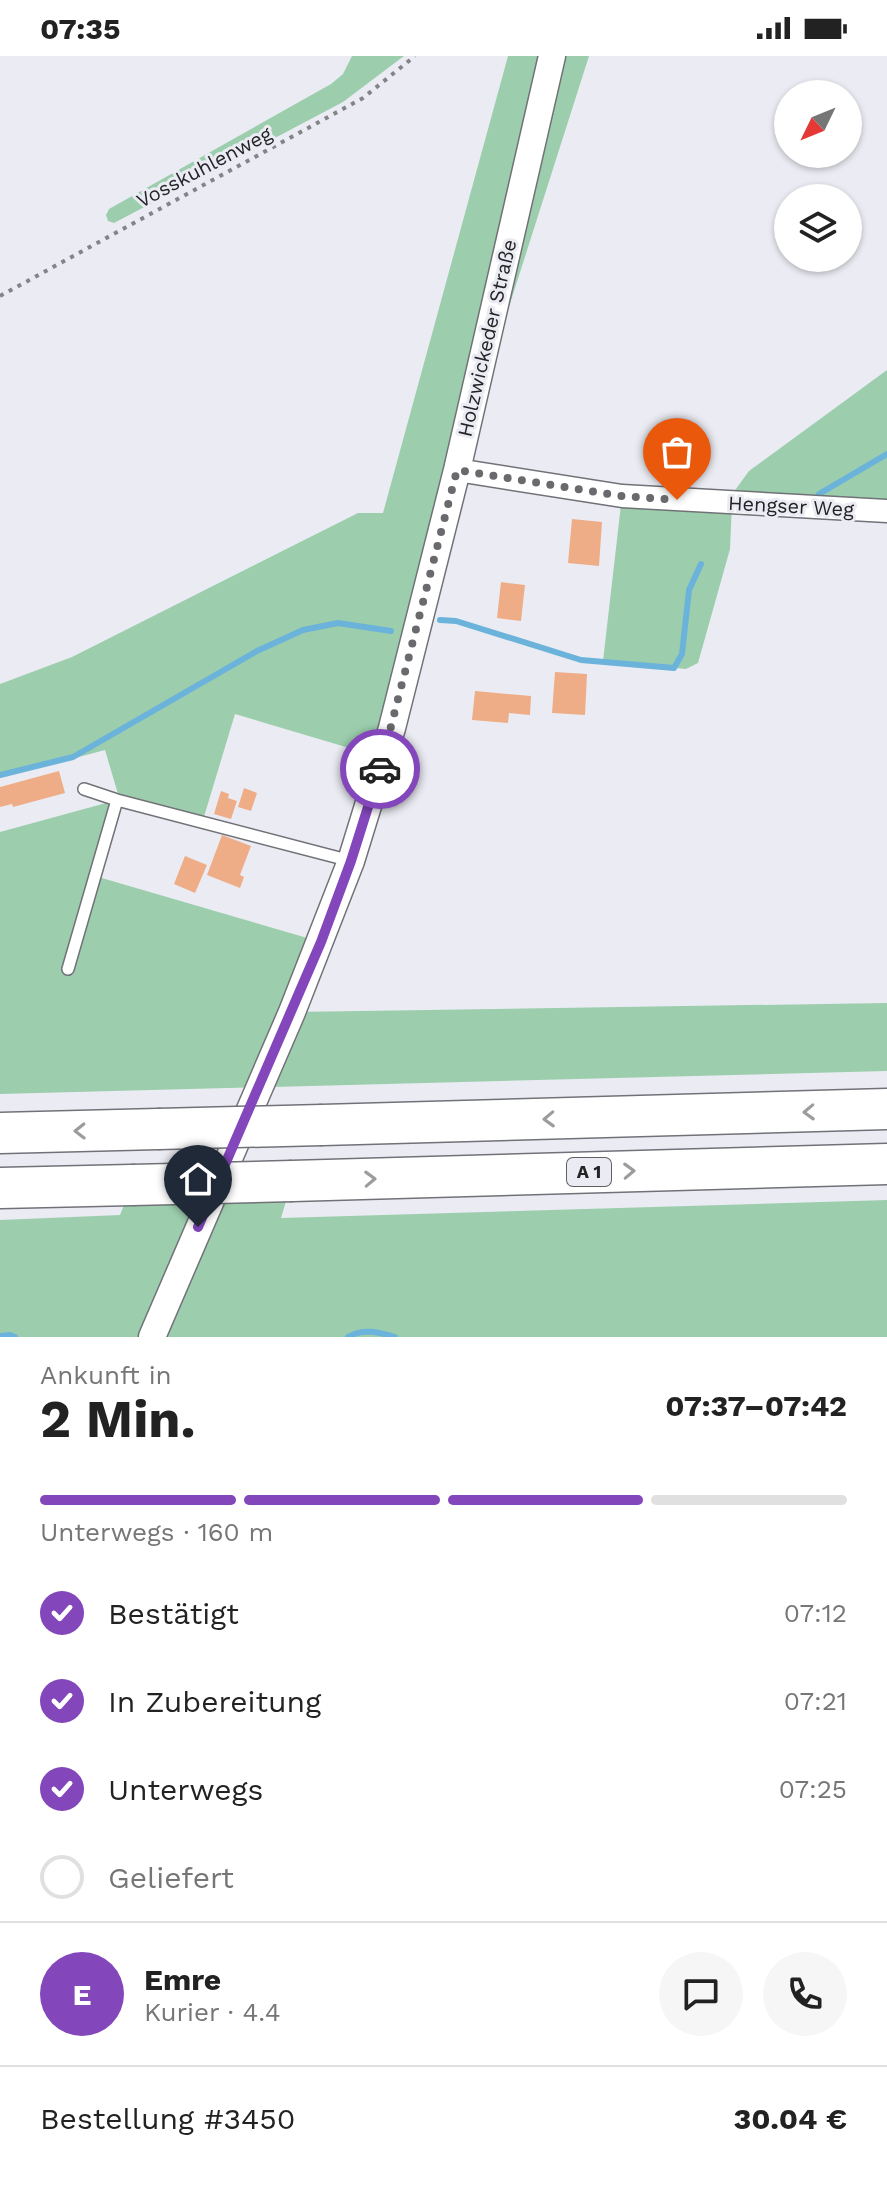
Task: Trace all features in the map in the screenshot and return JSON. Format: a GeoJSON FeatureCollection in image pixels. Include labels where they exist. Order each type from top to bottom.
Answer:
{"type":"FeatureCollection","features":[{"type":"Feature","properties":{"kind":"highway"},"geometry":{"type":"LineString","coordinates":[[0,1133],[887,1109]]}},
{"type":"Feature","properties":{"kind":"highway","name":"A 1"},"geometry":{"type":"LineString","coordinates":[[0,1188],[887,1164]]}},
{"type":"Feature","properties":{"kind":"street","name":"Holzwickeder Straße"},"geometry":{"type":"LineString","coordinates":[[152,1337],[292,1012],[351,861],[392,728],[457,470],[552,56]]}},
{"type":"Feature","properties":{"kind":"street","name":"Hengser Weg"},"geometry":{"type":"LineString","coordinates":[[457,470],[622,496],[887,511]]}},
{"type":"Feature","properties":{"kind":"lane"},"geometry":{"type":"LineString","coordinates":[[84,789],[351,861]]}},
{"type":"Feature","properties":{"kind":"lane"},"geometry":{"type":"LineString","coordinates":[[68,969],[117,800]]}},
{"type":"Feature","properties":{"kind":"path","name":"Vosskuhlenweg"},"geometry":{"type":"LineString","coordinates":[[0,296],[363,98],[415,56]]}},
{"type":"Feature","properties":{"kind":"green space"},"geometry":{"type":"Polygon","coordinates":[[[352,56],[404,56],[343,102],[114,223],[108,221],[106,215],[109,209],[331,84],[343,74],[352,56]]]}},
{"type":"Feature","properties":{"kind":"green space"},"geometry":{"type":"Polygon","coordinates":[[[508,56],[589,56],[457,470],[383,758],[235,714],[203,820],[118,794],[105,750],[0,778],[0,684],[72,657],[358,513],[383,513],[508,56]]]}},
{"type":"Feature","properties":{"kind":"green space"},"geometry":{"type":"Polygon","coordinates":[[[887,370],[887,511],[732,504],[730,549],[698,663],[686,669],[603,661],[622,496],[733,493],[749,471],[887,370]]]}},
{"type":"Feature","properties":{"kind":"green space"},"geometry":{"type":"Polygon","coordinates":[[[117,800],[95,876],[321,942],[293,1012],[887,1003],[887,1071],[0,1094],[0,832],[117,800]]]}},
{"type":"Feature","properties":{"kind":"green space"},"geometry":{"type":"Polygon","coordinates":[[[292,1181],[281,1218],[887,1200],[887,1337],[0,1337],[0,1220],[120,1215],[132,1185],[292,1181]]]}},
{"type":"Feature","properties":{"kind":"building"},"geometry":{"type":"Polygon","coordinates":[[[572,519],[602,522],[599,566],[568,563],[572,519]]]}},
{"type":"Feature","properties":{"kind":"building"},"geometry":{"type":"Polygon","coordinates":[[[501,582],[525,585],[521,621],[497,618],[501,582]]]}},
{"type":"Feature","properties":{"kind":"building"},"geometry":{"type":"Polygon","coordinates":[[[555,672],[587,674],[585,715],[552,713],[555,672]]]}},
{"type":"Feature","properties":{"kind":"building"},"geometry":{"type":"Polygon","coordinates":[[[475,691],[531,696],[530,715],[509,713],[508,723],[472,720],[475,691]]]}},
{"type":"Feature","properties":{"kind":"building"},"geometry":{"type":"Polygon","coordinates":[[[59,771],[65,793],[13,807],[12,804],[0,807],[0,787],[59,771]]]}},
{"type":"Feature","properties":{"kind":"building"},"geometry":{"type":"Polygon","coordinates":[[[244,788],[257,793],[251,811],[238,807],[244,788]]]}},
{"type":"Feature","properties":{"kind":"building"},"geometry":{"type":"Polygon","coordinates":[[[221,791],[237,801],[231,819],[214,814],[221,791]]]}},
{"type":"Feature","properties":{"kind":"building"},"geometry":{"type":"Polygon","coordinates":[[[222,835],[251,846],[240,875],[244,877],[240,888],[207,875],[222,835]]]}},
{"type":"Feature","properties":{"kind":"building"},"geometry":{"type":"Polygon","coordinates":[[[185,856],[207,865],[195,893],[174,884],[185,856]]]}},
{"type":"Feature","properties":{"kind":"waterway"},"geometry":{"type":"LineString","coordinates":[[819,494],[887,454]]}},
{"type":"Feature","properties":{"kind":"waterway"},"geometry":{"type":"LineString","coordinates":[[440,620],[456,621],[581,660],[674,668],[682,654],[689,590],[701,564]]}},
{"type":"Feature","properties":{"kind":"waterway"},"geometry":{"type":"LineString","coordinates":[[0,775],[73,757],[257,651],[303,630],[338,623],[391,631]]}},
{"type":"Feature","properties":{"kind":"waterway"},"geometry":{"type":"LineString","coordinates":[[348,1337],[365,1332],[395,1337]]}},
{"type":"Feature","properties":{"kind":"waterway"},"geometry":{"type":"LineString","coordinates":[[0,1336],[15,1337]]}},
{"type":"Feature","properties":{"kind":"way so far"},"geometry":{"type":"LineString","coordinates":[[380,769],[457,470],[622,496],[677,500]]}},
{"type":"Feature","properties":{"kind":"route"},"geometry":{"type":"LineString","coordinates":[[198,1227],[321,942],[380,769]]}}]}
